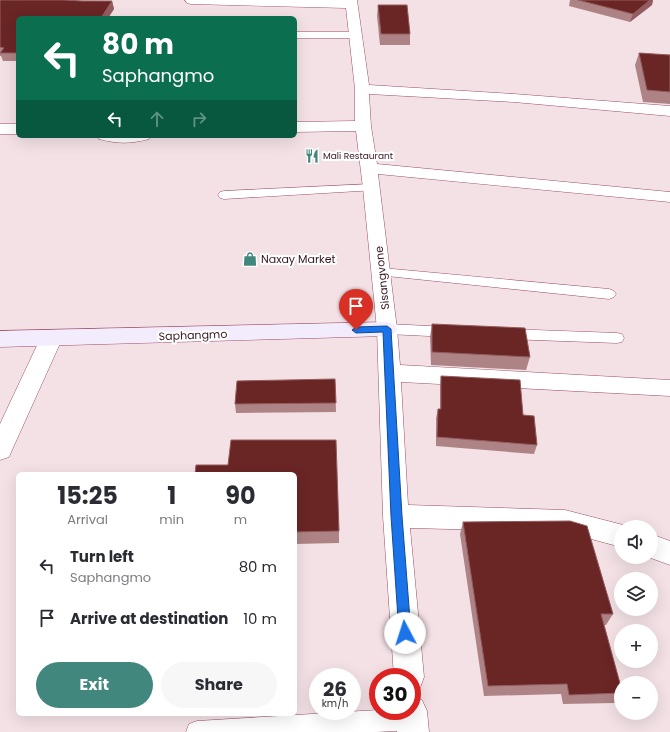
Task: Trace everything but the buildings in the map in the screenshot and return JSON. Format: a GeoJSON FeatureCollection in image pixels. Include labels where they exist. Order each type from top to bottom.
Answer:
{"type":"FeatureCollection","features":[{"type":"Feature","properties":{"kind":"street"},"geometry":{"type":"LineString","coordinates":[[191,0],[352,3]]}},
{"type":"Feature","properties":{"kind":"street","name":"Sisangvone"},"geometry":{"type":"LineString","coordinates":[[352,3],[362,89],[363,126],[382,272],[387,329],[396,516],[408,668]]}},
{"type":"Feature","properties":{"kind":"street"},"geometry":{"type":"LineString","coordinates":[[362,89],[514,98],[670,111]]}},
{"type":"Feature","properties":{"kind":"street"},"geometry":{"type":"LineString","coordinates":[[297,127],[363,126]]}},
{"type":"Feature","properties":{"kind":"street"},"geometry":{"type":"LineString","coordinates":[[0,128],[16,129]]}},
{"type":"Feature","properties":{"kind":"street"},"geometry":{"type":"LineString","coordinates":[[114,138],[127,138]]}},
{"type":"Feature","properties":{"kind":"street"},"geometry":{"type":"LineString","coordinates":[[370,178],[670,197]]}},
{"type":"Feature","properties":{"kind":"street","name":"Saphangmo"},"geometry":{"type":"LineString","coordinates":[[0,339],[50,339],[387,329]]}},
{"type":"Feature","properties":{"kind":"street"},"geometry":{"type":"LineString","coordinates":[[0,450],[50,339]]}},
{"type":"Feature","properties":{"kind":"street"},"geometry":{"type":"LineString","coordinates":[[388,373],[670,388]]}},
{"type":"Feature","properties":{"kind":"street"},"geometry":{"type":"LineString","coordinates":[[396,516],[565,521],[614,533]]}},
{"type":"Feature","properties":{"kind":"street"},"geometry":{"type":"LineString","coordinates":[[658,549],[670,553]]}},
{"type":"Feature","properties":{"kind":"lane"},"geometry":{"type":"LineString","coordinates":[[297,35],[355,35]]}},
{"type":"Feature","properties":{"kind":"lane"},"geometry":{"type":"LineString","coordinates":[[224,195],[370,178]]}},
{"type":"Feature","properties":{"kind":"lane"},"geometry":{"type":"LineString","coordinates":[[382,272],[609,294]]}},
{"type":"Feature","properties":{"kind":"lane"},"geometry":{"type":"LineString","coordinates":[[387,329],[466,332]]}},
{"type":"Feature","properties":{"kind":"lane"},"geometry":{"type":"LineString","coordinates":[[490,333],[617,338]]}},
{"type":"Feature","properties":{"kind":"lane"},"geometry":{"type":"LineString","coordinates":[[198,732],[412,721]]}},
{"type":"Feature","properties":{"kind":"place","name":"Mali Restaurant"},"geometry":{"type":"Point","coordinates":[312,156]}},
{"type":"Feature","properties":{"kind":"place","name":"Naxay Market"},"geometry":{"type":"Point","coordinates":[250,259]}},
{"type":"Feature","properties":{"kind":"route"},"geometry":{"type":"LineString","coordinates":[[356,330],[387,329],[396,516],[405,633]]}}]}
